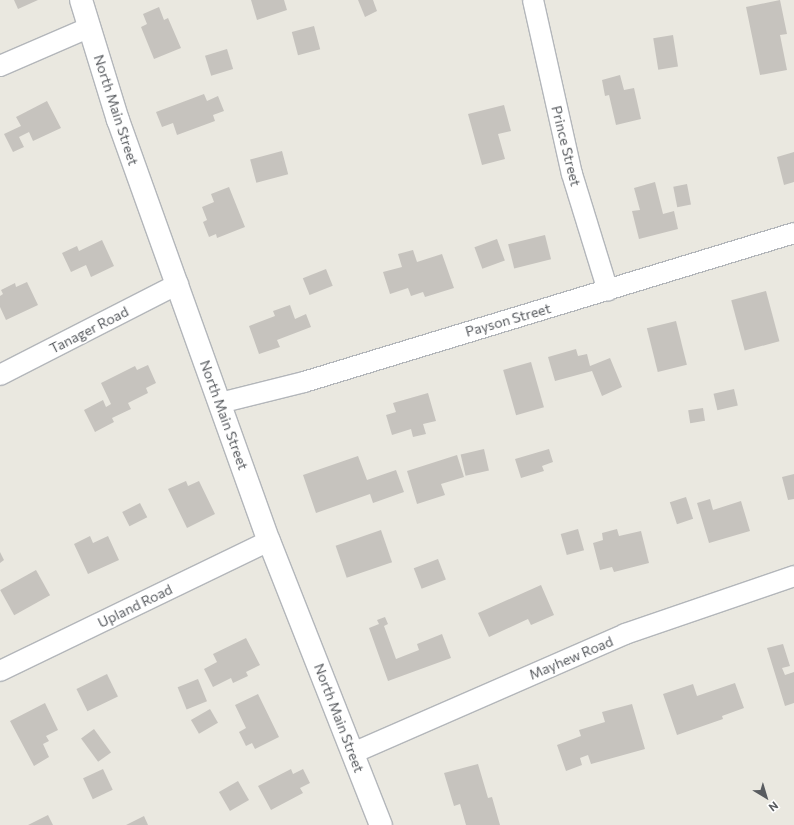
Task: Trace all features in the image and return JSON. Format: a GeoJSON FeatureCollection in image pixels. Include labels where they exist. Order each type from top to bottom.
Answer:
{"type":"FeatureCollection","features":[{"type":"Feature","properties":{"kind":"main road","name":"North Main Street"},"geometry":{"type":"LineString","coordinates":[[81,0],[118,120],[269,541],[353,753],[376,823]]}},
{"type":"Feature","properties":{"kind":"street","name":"Prince Street"},"geometry":{"type":"LineString","coordinates":[[532,0],[572,174],[608,291]]}},
{"type":"Feature","properties":{"kind":"street"},"geometry":{"type":"LineString","coordinates":[[0,66],[90,27]]}},
{"type":"Feature","properties":{"kind":"street","name":"Payson Street"},"geometry":{"type":"LineString","coordinates":[[220,403],[304,382],[608,291],[794,233]]}},
{"type":"Feature","properties":{"kind":"street","name":"Tanager Road"},"geometry":{"type":"LineString","coordinates":[[0,375],[178,284]]}},
{"type":"Feature","properties":{"kind":"street","name":"Upland Road"},"geometry":{"type":"LineString","coordinates":[[0,671],[269,541]]}},
{"type":"Feature","properties":{"kind":"street","name":"Mayhew Road"},"geometry":{"type":"LineString","coordinates":[[353,753],[625,634],[794,576]]}},
{"type":"Feature","properties":{"kind":"building"},"geometry":{"type":"Polygon","coordinates":[[[14,0],[38,0],[18,9],[14,0]]]}},
{"type":"Feature","properties":{"kind":"building"},"geometry":{"type":"Polygon","coordinates":[[[251,0],[284,0],[287,10],[257,20],[251,0]]]}},
{"type":"Feature","properties":{"kind":"building"},"geometry":{"type":"Polygon","coordinates":[[[358,0],[373,0],[377,11],[365,17],[358,0]]]}},
{"type":"Feature","properties":{"kind":"building"},"geometry":{"type":"Polygon","coordinates":[[[780,0],[787,34],[780,35],[787,70],[760,75],[746,7],[780,0]]]}},
{"type":"Feature","properties":{"kind":"building"},"geometry":{"type":"Polygon","coordinates":[[[159,7],[164,20],[168,18],[181,48],[154,59],[141,27],[147,24],[143,14],[159,7]]]}},
{"type":"Feature","properties":{"kind":"building"},"geometry":{"type":"Polygon","coordinates":[[[314,26],[320,49],[298,55],[292,32],[314,26]]]}},
{"type":"Feature","properties":{"kind":"building"},"geometry":{"type":"Polygon","coordinates":[[[673,35],[678,67],[658,70],[653,38],[673,35]]]}},
{"type":"Feature","properties":{"kind":"building"},"geometry":{"type":"Polygon","coordinates":[[[227,49],[233,69],[211,76],[205,56],[227,49]]]}},
{"type":"Feature","properties":{"kind":"building"},"geometry":{"type":"Polygon","coordinates":[[[620,75],[624,90],[634,88],[641,119],[616,125],[609,95],[605,96],[602,80],[620,75]]]}},
{"type":"Feature","properties":{"kind":"building"},"geometry":{"type":"Polygon","coordinates":[[[204,94],[207,101],[218,96],[224,111],[213,115],[215,121],[177,135],[173,123],[162,127],[156,112],[204,94]]]}},
{"type":"Feature","properties":{"kind":"building"},"geometry":{"type":"Polygon","coordinates":[[[47,101],[61,128],[33,141],[29,132],[19,137],[24,147],[13,152],[4,134],[21,126],[16,117],[47,101]]]}},
{"type":"Feature","properties":{"kind":"building"},"geometry":{"type":"Polygon","coordinates":[[[504,105],[511,131],[498,134],[505,159],[482,165],[468,114],[504,105]]]}},
{"type":"Feature","properties":{"kind":"building"},"geometry":{"type":"Polygon","coordinates":[[[282,151],[288,174],[256,183],[250,160],[282,151]]]}},
{"type":"Feature","properties":{"kind":"building"},"geometry":{"type":"Polygon","coordinates":[[[794,152],[794,182],[784,185],[777,157],[794,152]]]}},
{"type":"Feature","properties":{"kind":"building"},"geometry":{"type":"Polygon","coordinates":[[[655,182],[663,214],[674,211],[678,229],[639,239],[632,211],[640,210],[634,188],[655,182]]]}},
{"type":"Feature","properties":{"kind":"building"},"geometry":{"type":"Polygon","coordinates":[[[687,184],[691,205],[677,207],[673,187],[687,184]]]}},
{"type":"Feature","properties":{"kind":"building"},"geometry":{"type":"Polygon","coordinates":[[[229,187],[245,227],[217,238],[216,234],[209,237],[203,222],[207,220],[202,207],[214,202],[211,194],[229,187]]]}},
{"type":"Feature","properties":{"kind":"building"},"geometry":{"type":"Polygon","coordinates":[[[545,235],[551,259],[514,268],[508,244],[545,235]]]}},
{"type":"Feature","properties":{"kind":"building"},"geometry":{"type":"Polygon","coordinates":[[[497,239],[505,261],[482,269],[474,247],[497,239]]]}},
{"type":"Feature","properties":{"kind":"building"},"geometry":{"type":"Polygon","coordinates":[[[102,240],[114,266],[91,277],[86,265],[71,272],[62,253],[77,246],[79,251],[102,240]]]}},
{"type":"Feature","properties":{"kind":"building"},"geometry":{"type":"Polygon","coordinates":[[[413,250],[417,262],[442,254],[454,288],[425,297],[423,292],[411,296],[408,288],[390,294],[383,272],[402,267],[398,254],[413,250]]]}},
{"type":"Feature","properties":{"kind":"building"},"geometry":{"type":"Polygon","coordinates":[[[326,269],[333,286],[310,295],[303,278],[326,269]]]}},
{"type":"Feature","properties":{"kind":"building"},"geometry":{"type":"Polygon","coordinates":[[[27,282],[38,305],[6,320],[0,307],[0,296],[3,294],[1,290],[15,283],[16,287],[27,282]]]}},
{"type":"Feature","properties":{"kind":"building"},"geometry":{"type":"Polygon","coordinates":[[[766,291],[779,341],[745,351],[731,300],[766,291]]]}},
{"type":"Feature","properties":{"kind":"building"},"geometry":{"type":"Polygon","coordinates":[[[290,305],[295,319],[306,314],[311,327],[277,340],[280,347],[259,354],[249,326],[275,316],[273,311],[290,305]]]}},
{"type":"Feature","properties":{"kind":"building"},"geometry":{"type":"Polygon","coordinates":[[[676,321],[687,365],[658,372],[647,328],[676,321]]]}},
{"type":"Feature","properties":{"kind":"building"},"geometry":{"type":"Polygon","coordinates":[[[576,349],[578,356],[587,354],[590,366],[610,358],[622,387],[602,396],[592,371],[555,381],[548,357],[576,349]]]}},
{"type":"Feature","properties":{"kind":"building"},"geometry":{"type":"Polygon","coordinates":[[[531,362],[544,407],[516,415],[503,370],[531,362]]]}},
{"type":"Feature","properties":{"kind":"building"},"geometry":{"type":"Polygon","coordinates":[[[148,365],[156,383],[146,388],[148,393],[128,403],[131,409],[112,418],[114,422],[95,432],[84,410],[103,400],[106,407],[111,404],[101,383],[135,366],[137,370],[148,365]]]}},
{"type":"Feature","properties":{"kind":"building"},"geometry":{"type":"Polygon","coordinates":[[[734,389],[738,406],[717,410],[714,394],[734,389]]]}},
{"type":"Feature","properties":{"kind":"building"},"geometry":{"type":"Polygon","coordinates":[[[428,393],[436,421],[423,424],[426,434],[413,437],[411,429],[392,435],[386,415],[396,412],[393,403],[428,393]]]}},
{"type":"Feature","properties":{"kind":"building"},"geometry":{"type":"Polygon","coordinates":[[[703,408],[705,421],[690,423],[688,410],[703,408]]]}},
{"type":"Feature","properties":{"kind":"building"},"geometry":{"type":"Polygon","coordinates":[[[484,449],[489,470],[466,476],[461,454],[484,449]]]}},
{"type":"Feature","properties":{"kind":"building"},"geometry":{"type":"Polygon","coordinates":[[[549,449],[553,462],[542,466],[544,471],[521,478],[515,459],[549,449]]]}},
{"type":"Feature","properties":{"kind":"building"},"geometry":{"type":"Polygon","coordinates":[[[457,455],[464,477],[441,484],[445,495],[417,504],[407,471],[457,455]]]}},
{"type":"Feature","properties":{"kind":"building"},"geometry":{"type":"Polygon","coordinates":[[[358,456],[367,480],[396,470],[404,492],[373,503],[370,494],[316,513],[303,475],[358,456]]]}},
{"type":"Feature","properties":{"kind":"building"},"geometry":{"type":"Polygon","coordinates":[[[794,474],[794,499],[788,500],[782,477],[794,474]]]}},
{"type":"Feature","properties":{"kind":"building"},"geometry":{"type":"Polygon","coordinates":[[[186,481],[188,486],[199,481],[215,514],[187,528],[168,489],[186,481]]]}},
{"type":"Feature","properties":{"kind":"building"},"geometry":{"type":"Polygon","coordinates":[[[686,497],[693,519],[677,524],[670,502],[686,497]]]}},
{"type":"Feature","properties":{"kind":"building"},"geometry":{"type":"Polygon","coordinates":[[[710,499],[713,510],[741,501],[750,531],[709,543],[697,503],[710,499]]]}},
{"type":"Feature","properties":{"kind":"building"},"geometry":{"type":"Polygon","coordinates":[[[140,503],[147,517],[129,526],[122,512],[140,503]]]}},
{"type":"Feature","properties":{"kind":"building"},"geometry":{"type":"Polygon","coordinates":[[[578,529],[584,550],[567,555],[561,534],[578,529]]]}},
{"type":"Feature","properties":{"kind":"building"},"geometry":{"type":"Polygon","coordinates":[[[617,529],[619,536],[641,531],[649,563],[614,572],[612,567],[600,570],[593,543],[603,540],[602,533],[617,529]]]}},
{"type":"Feature","properties":{"kind":"building"},"geometry":{"type":"Polygon","coordinates":[[[381,530],[392,562],[347,578],[336,546],[381,530]]]}},
{"type":"Feature","properties":{"kind":"building"},"geometry":{"type":"Polygon","coordinates":[[[90,536],[93,543],[108,536],[119,560],[88,574],[74,544],[90,536]]]}},
{"type":"Feature","properties":{"kind":"building"},"geometry":{"type":"Polygon","coordinates":[[[0,552],[4,560],[0,563],[0,552]]]}},
{"type":"Feature","properties":{"kind":"building"},"geometry":{"type":"Polygon","coordinates":[[[438,559],[446,580],[422,589],[414,568],[438,559]]]}},
{"type":"Feature","properties":{"kind":"building"},"geometry":{"type":"Polygon","coordinates":[[[36,570],[50,595],[14,615],[0,590],[36,570]]]}},
{"type":"Feature","properties":{"kind":"building"},"geometry":{"type":"Polygon","coordinates":[[[541,585],[554,615],[531,625],[528,619],[489,637],[478,613],[541,585]]]}},
{"type":"Feature","properties":{"kind":"building"},"geometry":{"type":"Polygon","coordinates":[[[385,617],[388,624],[384,626],[396,659],[419,650],[417,644],[442,634],[451,658],[388,681],[369,628],[379,624],[377,620],[385,617]]]}},
{"type":"Feature","properties":{"kind":"building"},"geometry":{"type":"Polygon","coordinates":[[[246,638],[260,665],[246,672],[248,676],[233,683],[231,678],[213,687],[204,669],[217,662],[213,654],[246,638]]]}},
{"type":"Feature","properties":{"kind":"building"},"geometry":{"type":"Polygon","coordinates":[[[783,644],[790,666],[782,668],[785,675],[794,672],[794,703],[785,706],[767,648],[783,644]]]}},
{"type":"Feature","properties":{"kind":"building"},"geometry":{"type":"Polygon","coordinates":[[[107,674],[118,696],[87,711],[76,689],[107,674]]]}},
{"type":"Feature","properties":{"kind":"building"},"geometry":{"type":"Polygon","coordinates":[[[198,679],[207,701],[187,709],[178,687],[198,679]]]}},
{"type":"Feature","properties":{"kind":"building"},"geometry":{"type":"Polygon","coordinates":[[[735,683],[744,708],[722,716],[723,719],[677,735],[663,694],[693,684],[697,696],[735,683]]]}},
{"type":"Feature","properties":{"kind":"building"},"geometry":{"type":"Polygon","coordinates":[[[258,694],[279,737],[255,749],[252,743],[246,746],[239,732],[246,728],[235,705],[258,694]]]}},
{"type":"Feature","properties":{"kind":"building"},"geometry":{"type":"Polygon","coordinates":[[[45,703],[58,730],[46,736],[49,741],[43,744],[49,757],[34,766],[10,721],[45,703]]]}},
{"type":"Feature","properties":{"kind":"building"},"geometry":{"type":"Polygon","coordinates":[[[632,704],[645,749],[591,764],[588,755],[580,758],[582,765],[566,771],[557,745],[581,736],[579,730],[605,722],[602,712],[632,704]]]}},
{"type":"Feature","properties":{"kind":"building"},"geometry":{"type":"Polygon","coordinates":[[[210,709],[218,723],[199,734],[191,720],[210,709]]]}},
{"type":"Feature","properties":{"kind":"building"},"geometry":{"type":"Polygon","coordinates":[[[94,729],[111,752],[98,762],[81,738],[94,729]]]}},
{"type":"Feature","properties":{"kind":"building"},"geometry":{"type":"Polygon","coordinates":[[[478,764],[488,798],[492,797],[500,825],[466,825],[460,804],[454,806],[444,773],[478,764]]]}},
{"type":"Feature","properties":{"kind":"building"},"geometry":{"type":"Polygon","coordinates":[[[103,769],[113,790],[93,799],[83,778],[103,769]]]}},
{"type":"Feature","properties":{"kind":"building"},"geometry":{"type":"Polygon","coordinates":[[[291,769],[293,774],[303,769],[310,783],[300,788],[303,793],[271,810],[258,786],[291,769]]]}},
{"type":"Feature","properties":{"kind":"building"},"geometry":{"type":"Polygon","coordinates":[[[238,781],[249,800],[230,811],[219,792],[238,781]]]}},
{"type":"Feature","properties":{"kind":"building"},"geometry":{"type":"Polygon","coordinates":[[[48,815],[53,825],[28,825],[48,815]]]}},
{"type":"Feature","properties":{"kind":"building"},"geometry":{"type":"Polygon","coordinates":[[[144,816],[148,825],[126,825],[144,816]]]}}]}
